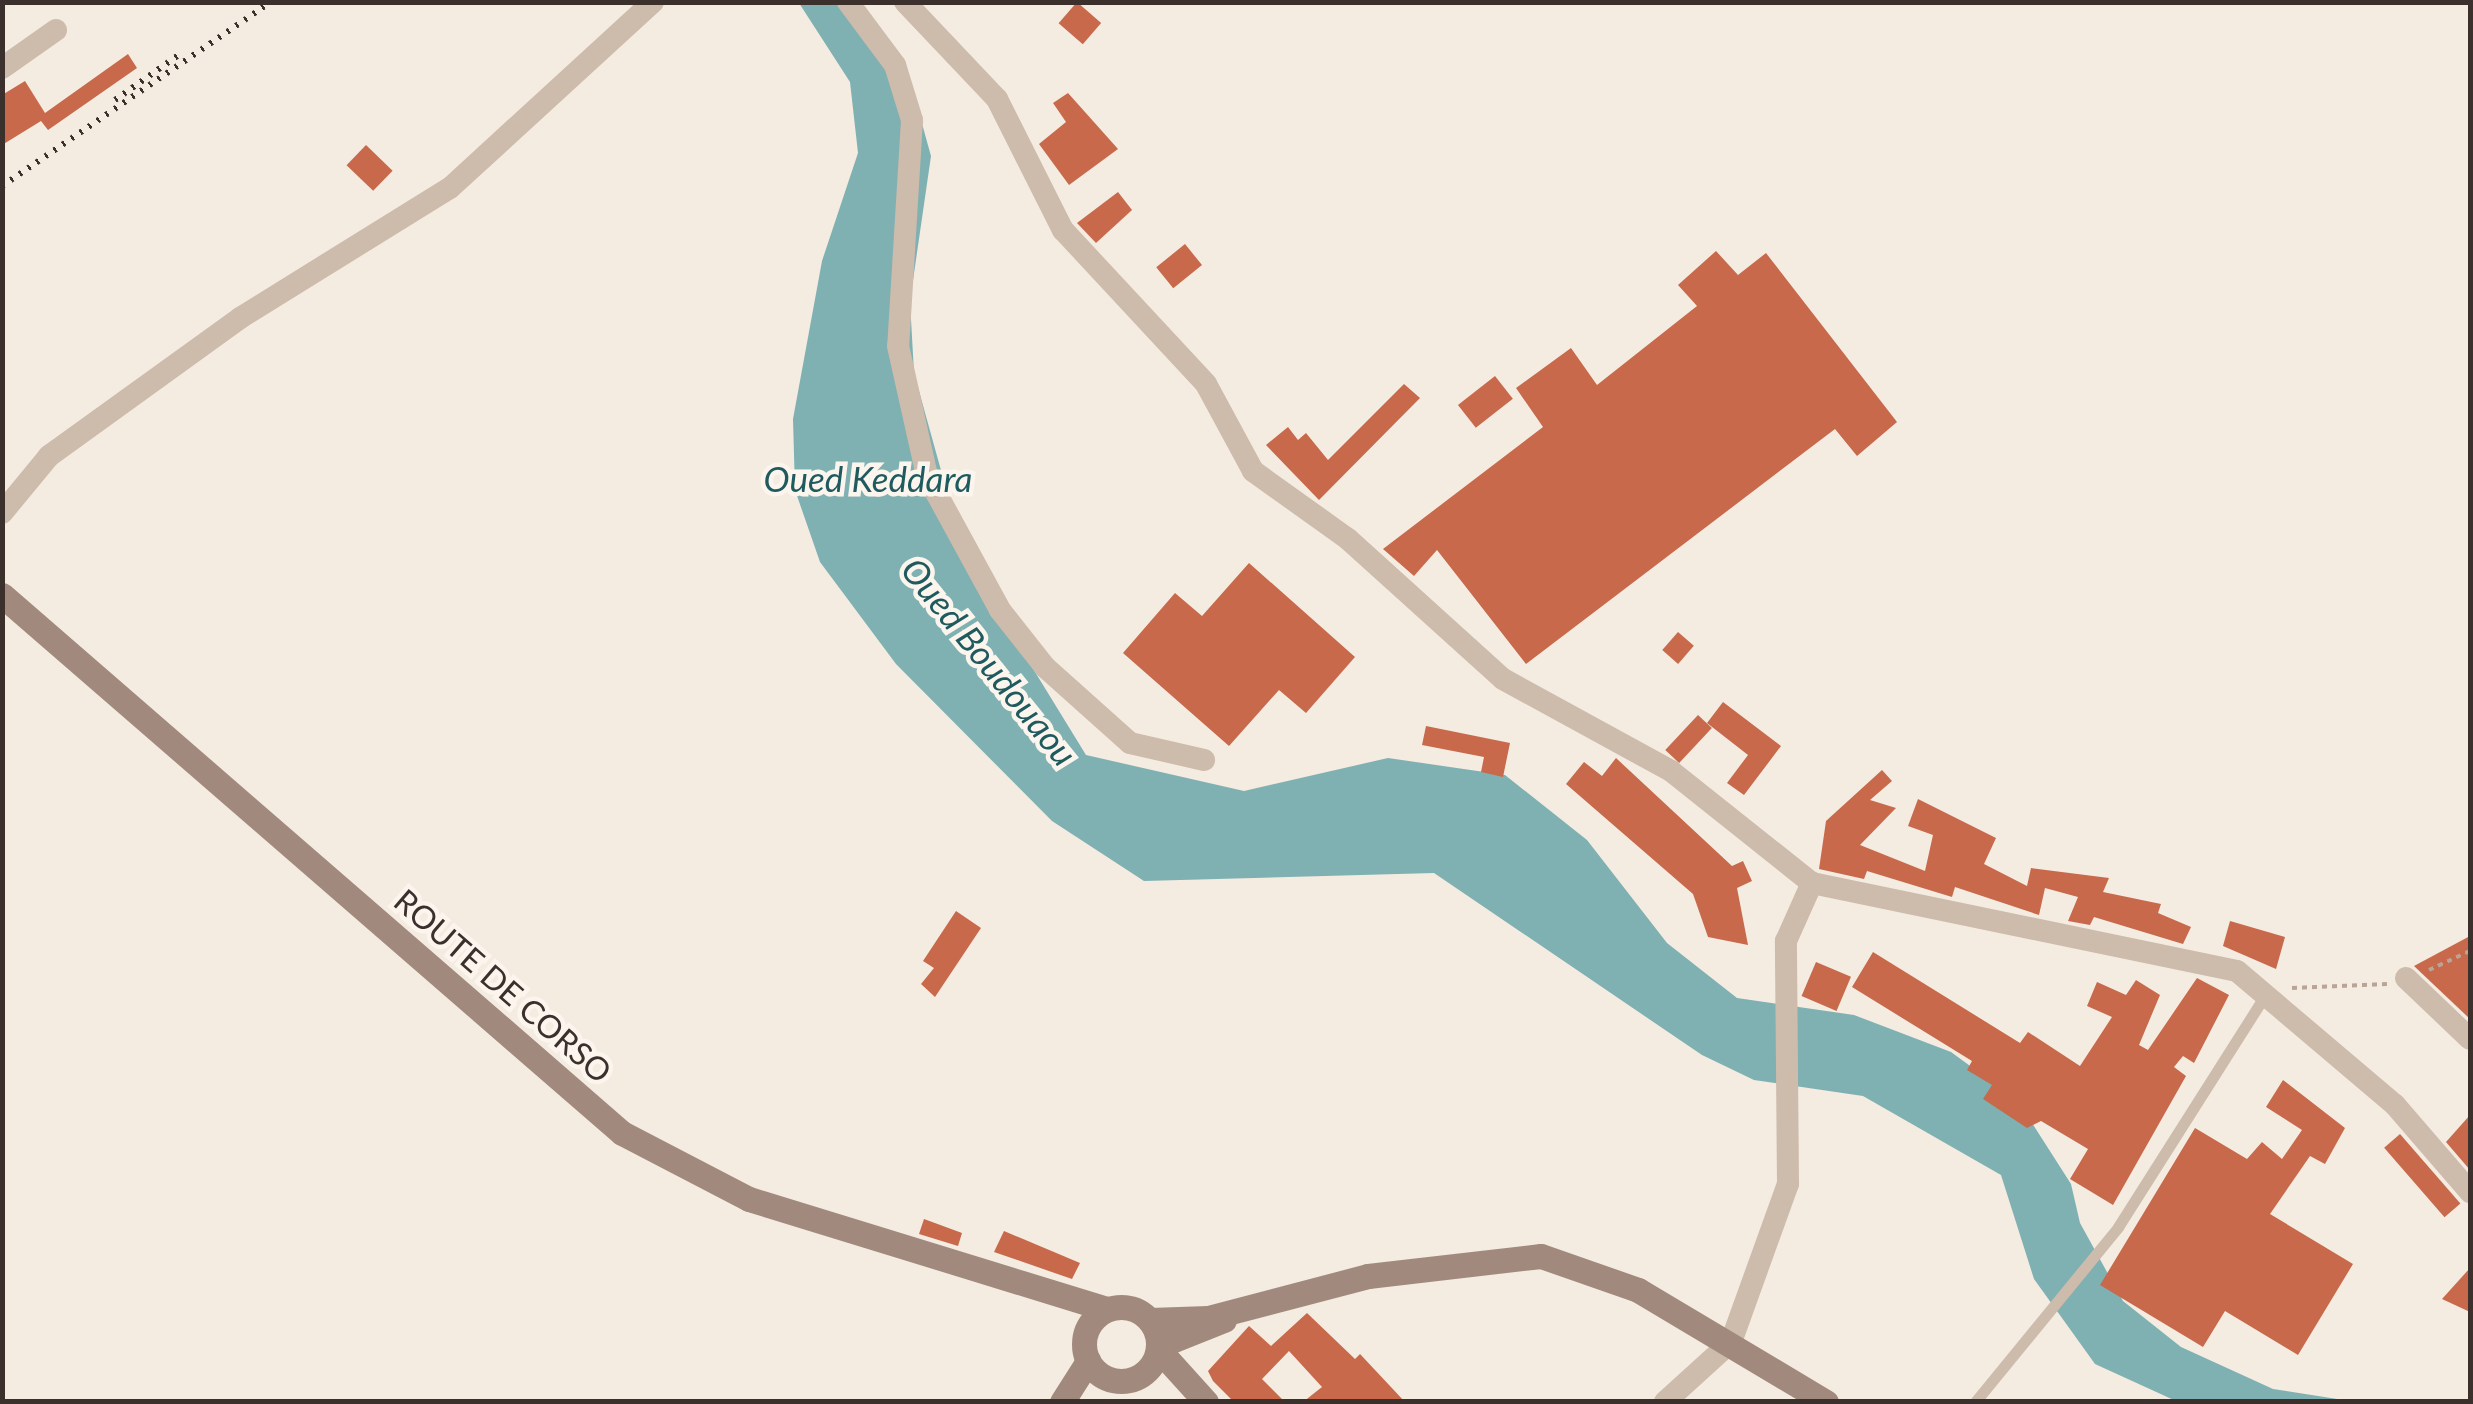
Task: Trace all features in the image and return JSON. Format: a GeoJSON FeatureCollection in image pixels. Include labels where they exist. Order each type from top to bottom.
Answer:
{"type":"FeatureCollection","features":[{"type":"Feature","properties":{"kind":"main road","name":"ROUTE DE CORSO"},"geometry":{"type":"LineString","coordinates":[[2,595],[622,1133],[749,1199],[1038,1294],[1107,1309]]}},
{"type":"Feature","properties":{"kind":"main road"},"geometry":{"type":"LineString","coordinates":[[1150,1320],[1246,1307],[1368,1276],[1542,1256],[1592,1267],[1731,1342],[1826,1402]]}},
{"type":"Feature","properties":{"kind":"main road","name":"ROUTE DE CORSO"},"geometry":{"type":"LineString","coordinates":[[1038,1294],[1086,1349]]}},
{"type":"Feature","properties":{"kind":"main road"},"geometry":{"type":"LineString","coordinates":[[1065,1399],[1107,1309],[1131,1307],[1150,1320],[1159,1348],[1200,1396]]}},
{"type":"Feature","properties":{"kind":"main road"},"geometry":{"type":"LineString","coordinates":[[1144,1373],[1159,1348],[1246,1307]]}},
{"type":"Feature","properties":{"kind":"main road"},"geometry":{"type":"LineString","coordinates":[[1086,1349],[1110,1379]]}},
{"type":"Feature","properties":{"kind":"main road"},"geometry":{"type":"LineString","coordinates":[[1065,1399],[1110,1379],[1144,1373],[1200,1396]]}},
{"type":"Feature","properties":{"kind":"street"},"geometry":{"type":"LineString","coordinates":[[2,512],[49,456],[240,318],[450,188],[654,2]]}},
{"type":"Feature","properties":{"kind":"street"},"geometry":{"type":"LineString","coordinates":[[848,2],[895,65],[912,120],[898,346],[906,413],[934,491],[1014,630],[1100,723],[1146,750],[1204,760]]}},
{"type":"Feature","properties":{"kind":"street"},"geometry":{"type":"LineString","coordinates":[[905,2],[997,99],[1062,230],[1206,384],[1253,471],[1348,539],[1503,679],[1671,771],[1812,884],[2237,970],[2395,1104],[2470,1192]]}},
{"type":"Feature","properties":{"kind":"street"},"geometry":{"type":"LineString","coordinates":[[2,68],[56,30]]}},
{"type":"Feature","properties":{"kind":"street"},"geometry":{"type":"LineString","coordinates":[[1665,1402],[1731,1342],[1793,1149],[1786,941],[1812,884]]}},
{"type":"Feature","properties":{"kind":"street"},"geometry":{"type":"LineString","coordinates":[[2406,978],[2470,1039]]}},
{"type":"Feature","properties":{"kind":"lane"},"geometry":{"type":"LineString","coordinates":[[1975,1402],[2118,1226],[2262,992]]}},
{"type":"Feature","properties":{"kind":"path"},"geometry":{"type":"LineString","coordinates":[[2262,992],[2406,978],[2470,951]]}},
{"type":"Feature","properties":{"kind":"water","name":"Oued Keddara"},"geometry":{"type":"Polygon","coordinates":[[[799,3],[860,3],[909,77],[931,156],[910,301],[914,373],[952,510],[997,610],[1086,755],[1244,791],[1388,758],[1505,775],[1587,840],[1667,943],[1737,998],[1854,1015],[1951,1052],[2018,1101],[2071,1184],[2080,1223],[2123,1301],[2181,1347],[2273,1389],[2350,1401],[2176,1401],[2095,1364],[2034,1279],[2001,1175],[1863,1096],[1754,1080],[1702,1055],[1434,873],[1144,881],[1052,821],[896,664],[820,562],[795,490],[793,419],[822,261],[858,153],[850,82],[799,3]]]}},
{"type":"Feature","properties":{"kind":"building"},"geometry":{"type":"Polygon","coordinates":[[[1077,2],[1101,23],[1083,44],[1059,23],[1077,2]]]}},
{"type":"Feature","properties":{"kind":"building"},"geometry":{"type":"Polygon","coordinates":[[[128,54],[137,68],[48,130],[41,121],[2,145],[2,95],[25,81],[45,113],[128,54]]]}},
{"type":"Feature","properties":{"kind":"building"},"geometry":{"type":"Polygon","coordinates":[[[1068,93],[1118,149],[1069,185],[1039,144],[1066,122],[1053,103],[1068,93]]]}},
{"type":"Feature","properties":{"kind":"building"},"geometry":{"type":"Polygon","coordinates":[[[366,145],[393,171],[373,191],[347,165],[366,145]]]}},
{"type":"Feature","properties":{"kind":"building"},"geometry":{"type":"Polygon","coordinates":[[[1118,192],[1132,210],[1096,243],[1077,223],[1118,192]]]}},
{"type":"Feature","properties":{"kind":"building"},"geometry":{"type":"Polygon","coordinates":[[[1185,244],[1202,265],[1173,288],[1156,267],[1185,244]]]}},
{"type":"Feature","properties":{"kind":"building"},"geometry":{"type":"Polygon","coordinates":[[[1716,251],[1738,275],[1766,253],[1897,422],[1857,456],[1835,429],[1526,664],[1437,550],[1414,576],[1383,549],[1543,427],[1516,388],[1571,348],[1597,385],[1697,306],[1678,285],[1716,251]]]}},
{"type":"Feature","properties":{"kind":"building"},"geometry":{"type":"Polygon","coordinates":[[[1495,376],[1513,399],[1476,428],[1458,405],[1495,376]]]}},
{"type":"Feature","properties":{"kind":"building"},"geometry":{"type":"Polygon","coordinates":[[[1404,384],[1420,398],[1319,500],[1266,445],[1288,427],[1298,440],[1306,433],[1328,460],[1404,384]]]}},
{"type":"Feature","properties":{"kind":"building"},"geometry":{"type":"Polygon","coordinates":[[[1249,563],[1355,657],[1306,713],[1279,690],[1229,746],[1123,653],[1175,593],[1202,616],[1249,563]]]}},
{"type":"Feature","properties":{"kind":"building"},"geometry":{"type":"Polygon","coordinates":[[[1678,632],[1694,646],[1678,664],[1662,650],[1678,632]]]}},
{"type":"Feature","properties":{"kind":"building"},"geometry":{"type":"Polygon","coordinates":[[[1723,702],[1781,746],[1744,795],[1727,783],[1748,755],[1707,723],[1723,702]]]}},
{"type":"Feature","properties":{"kind":"building"},"geometry":{"type":"Polygon","coordinates":[[[1698,715],[1712,728],[1679,763],[1665,750],[1698,715]]]}},
{"type":"Feature","properties":{"kind":"building"},"geometry":{"type":"Polygon","coordinates":[[[1426,726],[1510,743],[1503,777],[1481,772],[1484,757],[1422,745],[1426,726]]]}},
{"type":"Feature","properties":{"kind":"building"},"geometry":{"type":"Polygon","coordinates":[[[1616,758],[1732,866],[1743,861],[1752,881],[1737,888],[1748,945],[1708,937],[1693,894],[1566,784],[1584,762],[1602,776],[1616,758]]]}},
{"type":"Feature","properties":{"kind":"building"},"geometry":{"type":"Polygon","coordinates":[[[1882,770],[1892,781],[1870,800],[1896,808],[1860,845],[1925,871],[1933,835],[1908,826],[1918,799],[1996,838],[1984,864],[2027,886],[2031,868],[2109,878],[2103,892],[2161,904],[2158,913],[2191,927],[2183,944],[2094,917],[2090,925],[2068,921],[2078,897],[2045,888],[2039,915],[1955,887],[1952,897],[1867,871],[1864,879],[1819,869],[1826,821],[1882,770]]]}},
{"type":"Feature","properties":{"kind":"building"},"geometry":{"type":"Polygon","coordinates":[[[956,911],[981,928],[935,997],[921,984],[934,968],[923,961],[956,911]]]}},
{"type":"Feature","properties":{"kind":"building"},"geometry":{"type":"Polygon","coordinates":[[[2230,921],[2285,937],[2276,969],[2223,946],[2230,921]]]}},
{"type":"Feature","properties":{"kind":"building"},"geometry":{"type":"Polygon","coordinates":[[[2470,936],[2470,1019],[2414,966],[2470,936]]]}},
{"type":"Feature","properties":{"kind":"building"},"geometry":{"type":"Polygon","coordinates":[[[1873,952],[2020,1043],[2028,1032],[2080,1066],[2112,1017],[2087,1006],[2097,982],[2126,995],[2136,980],[2160,995],[2139,1045],[2148,1050],[2197,978],[2229,995],[2194,1063],[2183,1056],[2174,1067],[2186,1076],[2113,1205],[2070,1179],[2088,1149],[2041,1121],[2027,1128],[1983,1099],[1992,1085],[1967,1070],[1972,1061],[1852,987],[1873,952]]]}},
{"type":"Feature","properties":{"kind":"building"},"geometry":{"type":"Polygon","coordinates":[[[1816,962],[1851,977],[1837,1011],[1802,996],[1816,962]]]}},
{"type":"Feature","properties":{"kind":"building"},"geometry":{"type":"Polygon","coordinates":[[[2283,1080],[2345,1128],[2325,1164],[2310,1156],[2270,1214],[2353,1264],[2298,1355],[2225,1311],[2203,1347],[2100,1285],[2195,1128],[2247,1159],[2262,1142],[2282,1159],[2302,1130],[2266,1107],[2283,1080]]]}},
{"type":"Feature","properties":{"kind":"building"},"geometry":{"type":"Polygon","coordinates":[[[2470,1115],[2470,1170],[2446,1142],[2470,1115]]]}},
{"type":"Feature","properties":{"kind":"building"},"geometry":{"type":"Polygon","coordinates":[[[2400,1134],[2460,1203],[2445,1217],[2384,1148],[2400,1134]]]}},
{"type":"Feature","properties":{"kind":"building"},"geometry":{"type":"Polygon","coordinates":[[[924,1219],[962,1233],[958,1246],[919,1234],[924,1219]]]}},
{"type":"Feature","properties":{"kind":"building"},"geometry":{"type":"Polygon","coordinates":[[[1004,1231],[1080,1263],[1072,1279],[994,1252],[1004,1231]]]}},
{"type":"Feature","properties":{"kind":"building"},"geometry":{"type":"Polygon","coordinates":[[[2470,1268],[2470,1312],[2442,1299],[2470,1268]]]}},
{"type":"Feature","properties":{"kind":"building"},"geometry":{"type":"Polygon","coordinates":[[[1307,1313],[1355,1359],[1360,1354],[1405,1402],[1303,1402],[1322,1387],[1289,1351],[1262,1379],[1285,1402],[1234,1402],[1213,1381],[1208,1371],[1249,1326],[1271,1346],[1307,1313]]]}},
{"type":"Feature","properties":{"kind":"railway"},"geometry":{"type":"LineString","coordinates":[[2,186],[271,2]]}},
{"type":"Feature","properties":{"kind":"railway"},"geometry":{"type":"LineString","coordinates":[[115,100],[180,54]]}},
{"type":"Feature","properties":{"kind":"water label","name":"Oued Boudouaou"},"geometry":{"type":"Point","coordinates":[990,661]}}]}
